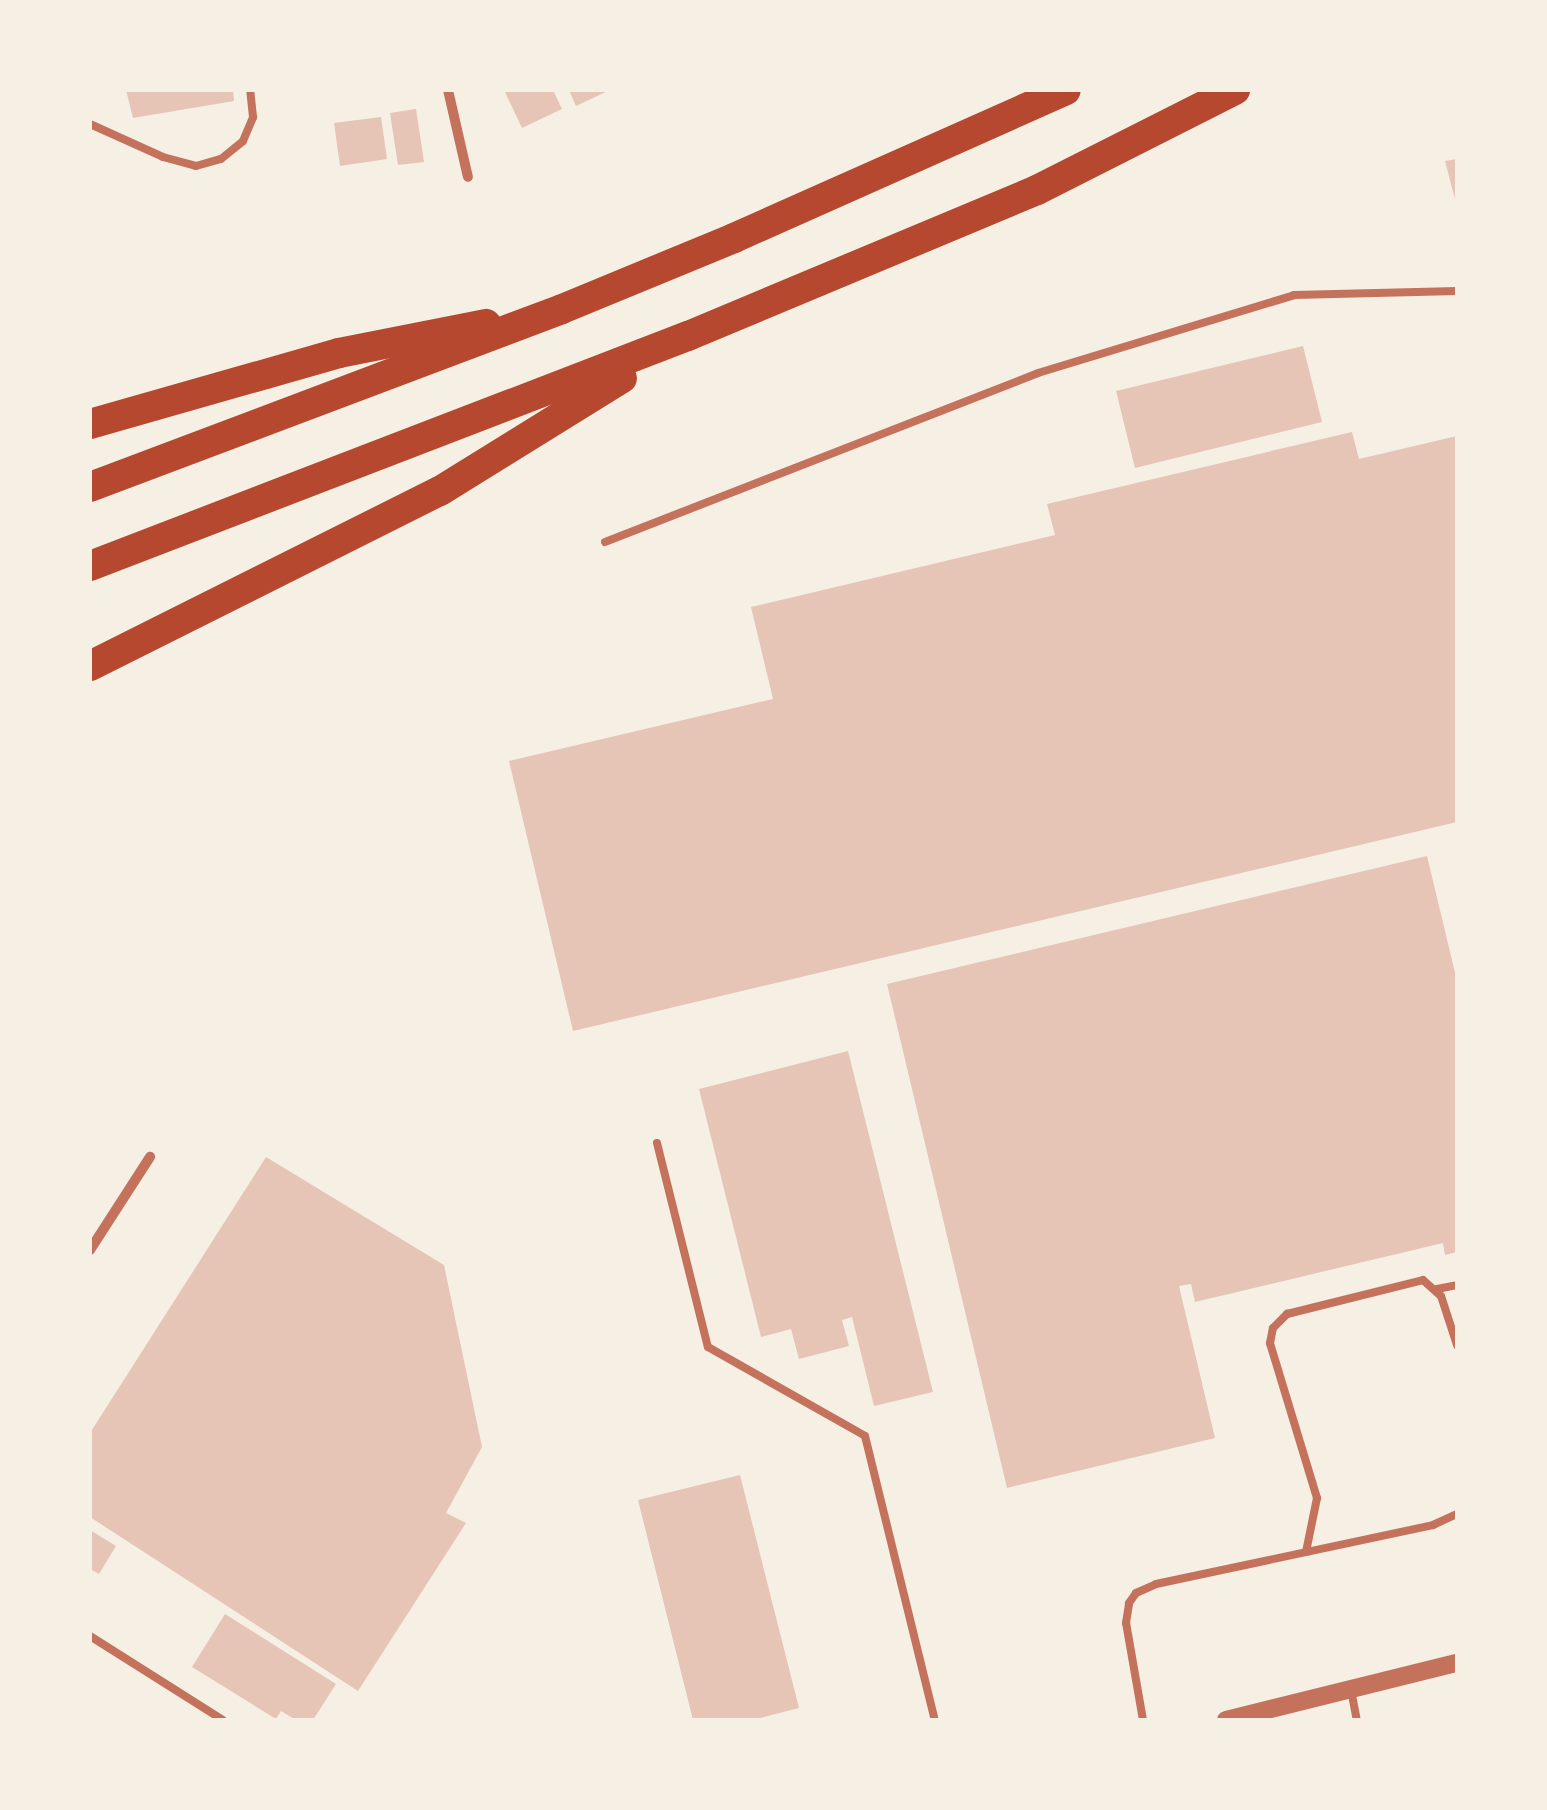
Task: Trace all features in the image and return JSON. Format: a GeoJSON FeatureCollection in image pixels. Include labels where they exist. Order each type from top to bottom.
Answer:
{"type":"FeatureCollection","features":[{"type":"Feature","properties":{"kind":"highway"},"geometry":{"type":"LineString","coordinates":[[90,487],[562,309],[734,238],[1066,90]]}},
{"type":"Feature","properties":{"kind":"highway"},"geometry":{"type":"LineString","coordinates":[[90,566],[362,466],[688,336],[1037,190],[1236,90]]}},
{"type":"Feature","properties":{"kind":"highway"},"geometry":{"type":"LineString","coordinates":[[90,424],[340,353],[562,309]]}},
{"type":"Feature","properties":{"kind":"highway"},"geometry":{"type":"LineString","coordinates":[[90,666],[440,491],[688,336]]}},
{"type":"Feature","properties":{"kind":"street"},"geometry":{"type":"LineString","coordinates":[[448,90],[468,176]]}},
{"type":"Feature","properties":{"kind":"street"},"geometry":{"type":"LineString","coordinates":[[90,1250],[150,1157]]}},
{"type":"Feature","properties":{"kind":"street"},"geometry":{"type":"LineString","coordinates":[[1226,1720],[1457,1664]]}},
{"type":"Feature","properties":{"kind":"lane"},"geometry":{"type":"LineString","coordinates":[[90,124],[163,157],[196,166],[222,159],[243,141],[253,117],[250,90]]}},
{"type":"Feature","properties":{"kind":"lane"},"geometry":{"type":"LineString","coordinates":[[606,542],[1038,374],[1294,295],[1457,291]]}},
{"type":"Feature","properties":{"kind":"lane"},"geometry":{"type":"LineString","coordinates":[[657,1143],[708,1347],[866,1436],[935,1720]]}},
{"type":"Feature","properties":{"kind":"lane"},"geometry":{"type":"LineString","coordinates":[[1306,1552],[1317,1498],[1269,1336],[1287,1314],[1423,1280],[1436,1289],[1457,1345]]}},
{"type":"Feature","properties":{"kind":"lane"},"geometry":{"type":"LineString","coordinates":[[1436,1289],[1457,1285]]}},
{"type":"Feature","properties":{"kind":"lane"},"geometry":{"type":"LineString","coordinates":[[1143,1720],[1126,1623],[1129,1604],[1136,1593],[1156,1584],[1433,1525],[1457,1514]]}},
{"type":"Feature","properties":{"kind":"lane"},"geometry":{"type":"LineString","coordinates":[[90,1636],[223,1720]]}},
{"type":"Feature","properties":{"kind":"lane"},"geometry":{"type":"LineString","coordinates":[[1351,1690],[1357,1720]]}},
{"type":"Feature","properties":{"kind":"building"},"geometry":{"type":"Polygon","coordinates":[[[126,90],[233,90],[234,101],[133,118],[126,90]]]}},
{"type":"Feature","properties":{"kind":"building"},"geometry":{"type":"Polygon","coordinates":[[[504,90],[553,90],[562,109],[522,128],[504,90]]]}},
{"type":"Feature","properties":{"kind":"building"},"geometry":{"type":"Polygon","coordinates":[[[569,90],[610,90],[576,106],[569,90]]]}},
{"type":"Feature","properties":{"kind":"building"},"geometry":{"type":"Polygon","coordinates":[[[416,109],[424,162],[398,165],[390,113],[416,109]]]}},
{"type":"Feature","properties":{"kind":"building"},"geometry":{"type":"Polygon","coordinates":[[[381,117],[387,159],[340,166],[334,123],[381,117]]]}},
{"type":"Feature","properties":{"kind":"building"},"geometry":{"type":"Polygon","coordinates":[[[1457,159],[1457,203],[1456,203],[1445,161],[1457,159]]]}},
{"type":"Feature","properties":{"kind":"building"},"geometry":{"type":"Polygon","coordinates":[[[1303,346],[1322,422],[1135,468],[1116,391],[1303,346]]]}},
{"type":"Feature","properties":{"kind":"building"},"geometry":{"type":"Polygon","coordinates":[[[1352,432],[1359,459],[1457,436],[1457,822],[573,1031],[509,761],[773,699],[751,607],[1055,535],[1047,504],[1352,432]]]}},
{"type":"Feature","properties":{"kind":"building"},"geometry":{"type":"Polygon","coordinates":[[[1427,856],[1457,981],[1457,1252],[1445,1255],[1443,1243],[1195,1302],[1191,1284],[1179,1286],[1215,1438],[1007,1488],[887,984],[1427,856]]]}},
{"type":"Feature","properties":{"kind":"building"},"geometry":{"type":"Polygon","coordinates":[[[848,1051],[933,1392],[874,1406],[852,1317],[842,1320],[849,1346],[799,1359],[791,1329],[761,1337],[699,1089],[848,1051]]]}},
{"type":"Feature","properties":{"kind":"building"},"geometry":{"type":"Polygon","coordinates":[[[266,1157],[444,1265],[482,1447],[446,1513],[466,1523],[358,1691],[90,1517],[90,1433],[266,1157]]]}},
{"type":"Feature","properties":{"kind":"building"},"geometry":{"type":"Polygon","coordinates":[[[740,1475],[799,1708],[752,1720],[693,1720],[638,1500],[740,1475]]]}},
{"type":"Feature","properties":{"kind":"building"},"geometry":{"type":"Polygon","coordinates":[[[90,1530],[116,1546],[99,1574],[90,1569],[90,1530]]]}},
{"type":"Feature","properties":{"kind":"building"},"geometry":{"type":"Polygon","coordinates":[[[225,1614],[336,1684],[313,1720],[296,1720],[281,1711],[276,1719],[192,1667],[225,1614]]]}}]}
